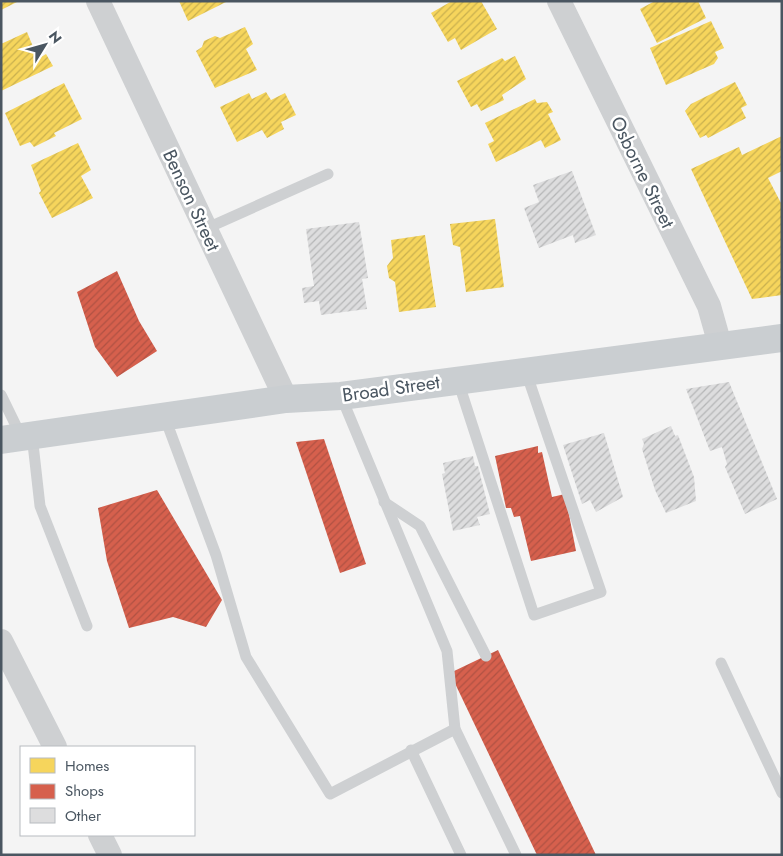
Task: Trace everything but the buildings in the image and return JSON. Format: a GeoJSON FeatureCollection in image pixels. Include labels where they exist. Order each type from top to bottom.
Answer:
{"type":"FeatureCollection","features":[{"type":"Feature","properties":{"kind":"main road","name":"Broad Street"},"geometry":{"type":"LineString","coordinates":[[18,437],[165,418],[286,399],[342,396],[525,370],[782,338]]}},
{"type":"Feature","properties":{"kind":"street","name":"Benson Street"},"geometry":{"type":"LineString","coordinates":[[98,1],[286,399]]}},
{"type":"Feature","properties":{"kind":"street","name":"Osborne Street"},"geometry":{"type":"LineString","coordinates":[[559,1],[709,306],[720,345]]}},
{"type":"Feature","properties":{"kind":"street"},"geometry":{"type":"LineString","coordinates":[[1,641],[54,746]]}},
{"type":"Feature","properties":{"kind":"street"},"geometry":{"type":"LineString","coordinates":[[100,836],[110,855]]}},
{"type":"Feature","properties":{"kind":"lane"},"geometry":{"type":"LineString","coordinates":[[206,228],[328,174]]}},
{"type":"Feature","properties":{"kind":"lane"},"geometry":{"type":"LineString","coordinates":[[457,379],[534,615],[601,592],[525,370]]}},
{"type":"Feature","properties":{"kind":"lane"},"geometry":{"type":"LineString","coordinates":[[1,395],[18,437],[40,506],[87,626]]}},
{"type":"Feature","properties":{"kind":"lane"},"geometry":{"type":"LineString","coordinates":[[342,396],[447,651],[455,729],[516,855]]}},
{"type":"Feature","properties":{"kind":"lane"},"geometry":{"type":"LineString","coordinates":[[165,418],[216,555],[246,657],[330,794],[411,750],[455,729]]}},
{"type":"Feature","properties":{"kind":"lane"},"geometry":{"type":"LineString","coordinates":[[384,501],[420,526],[486,656]]}},
{"type":"Feature","properties":{"kind":"lane"},"geometry":{"type":"LineString","coordinates":[[721,664],[782,793]]}},
{"type":"Feature","properties":{"kind":"lane"},"geometry":{"type":"LineString","coordinates":[[411,750],[461,855]]}}]}
